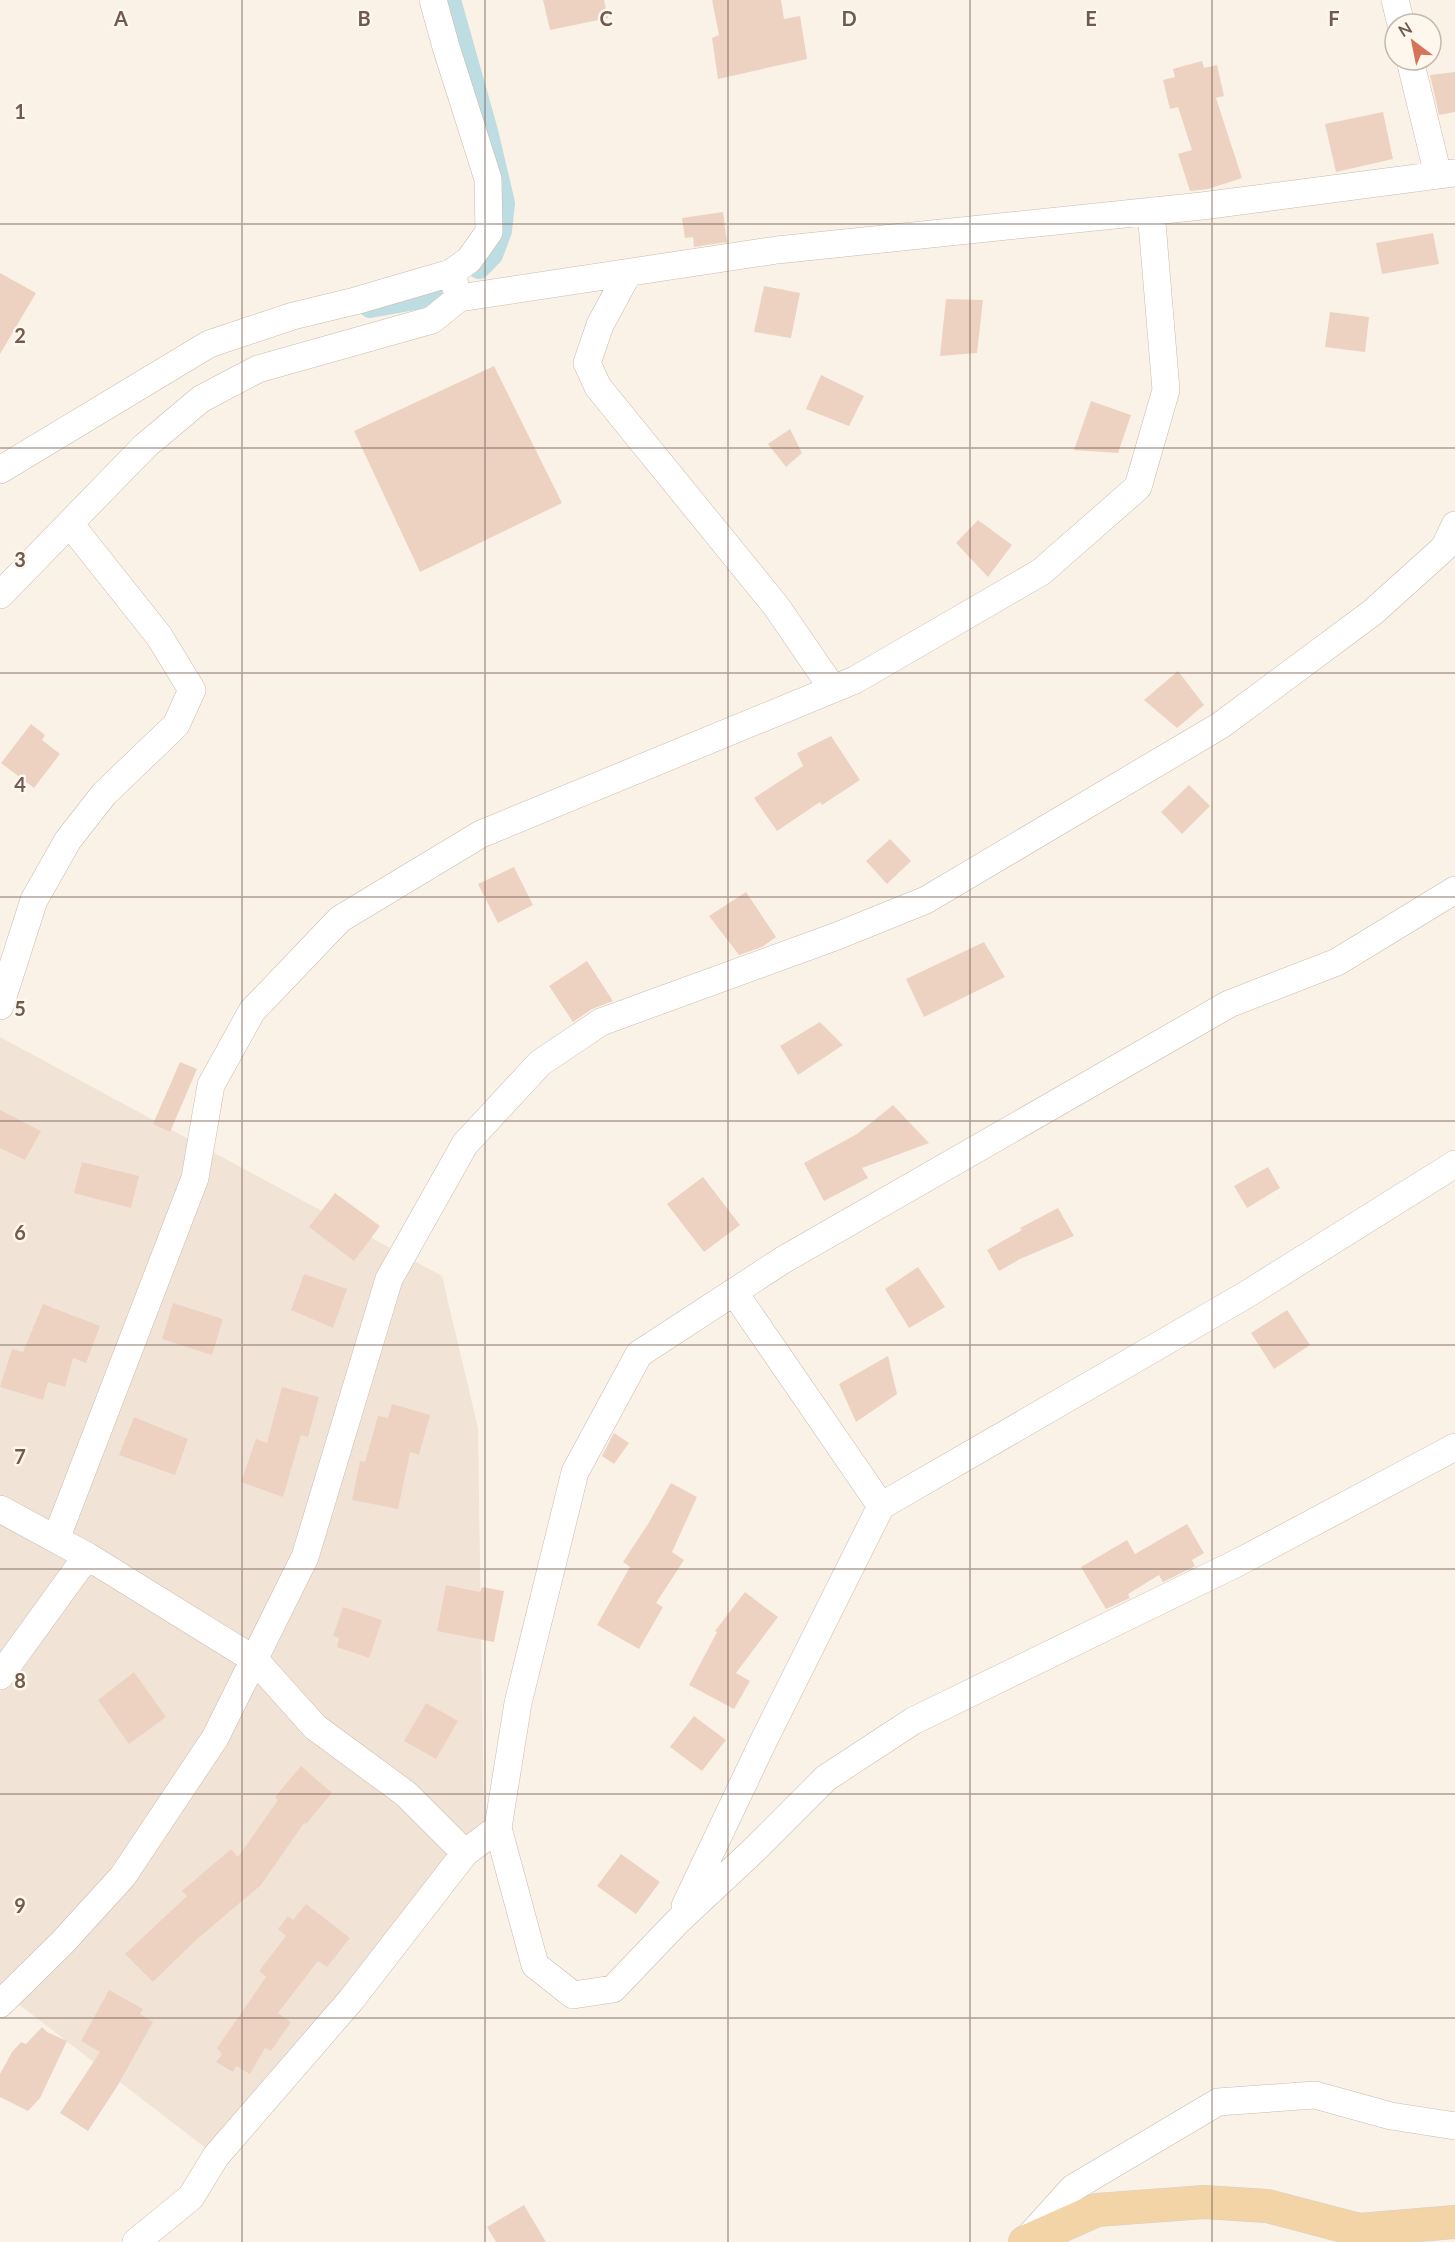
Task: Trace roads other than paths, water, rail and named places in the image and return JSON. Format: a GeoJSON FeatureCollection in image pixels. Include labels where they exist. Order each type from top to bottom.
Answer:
{"type":"FeatureCollection","features":[{"type":"Feature","properties":{"kind":"main road"},"geometry":{"type":"LineString","coordinates":[[1024,2242],[1097,2210],[1204,2202],[1267,2206],[1359,2230],[1408,2234],[1455,2222]]}},
{"type":"Feature","properties":{"kind":"street"},"geometry":{"type":"LineString","coordinates":[[0,595],[146,446],[201,399],[258,369],[432,320],[489,232],[488,179],[433,0]]}},
{"type":"Feature","properties":{"kind":"street"},"geometry":{"type":"LineString","coordinates":[[0,470],[210,344],[293,316],[355,301],[455,286],[628,273],[777,250],[1151,211],[1447,174],[1414,72]]}},
{"type":"Feature","properties":{"kind":"street"},"geometry":{"type":"LineString","coordinates":[[56,1539],[195,1178],[211,1085],[252,1011],[340,919],[481,834],[855,680],[1041,572],[1138,487],[1166,390],[1151,211]]}},
{"type":"Feature","properties":{"kind":"street"},"geometry":{"type":"LineString","coordinates":[[628,273],[600,325],[587,363],[598,387],[776,606],[833,688]]}},
{"type":"Feature","properties":{"kind":"street"},"geometry":{"type":"LineString","coordinates":[[0,1006],[9,951],[34,900],[68,840],[104,794],[176,725],[192,690],[159,636],[70,524]]}},
{"type":"Feature","properties":{"kind":"street"},"geometry":{"type":"LineString","coordinates":[[0,2004],[62,1943],[123,1876],[215,1738],[305,1557],[389,1279],[465,1144],[540,1063],[601,1022],[837,936],[926,900],[1221,725],[1373,612],[1444,548],[1455,525]]}},
{"type":"Feature","properties":{"kind":"street"},"geometry":{"type":"LineString","coordinates":[[1455,890],[1337,962],[1229,1004],[783,1260],[639,1354],[575,1473],[518,1703],[498,1828],[535,1965],[573,1995],[613,1989],[678,1921],[826,1778],[913,1721],[1239,1562],[1455,1447]]}},
{"type":"Feature","properties":{"kind":"street"},"geometry":{"type":"LineString","coordinates":[[678,1921],[763,1742],[881,1506],[1244,1296],[1455,1164]]}},
{"type":"Feature","properties":{"kind":"street"},"geometry":{"type":"LineString","coordinates":[[734,1292],[881,1506]]}},
{"type":"Feature","properties":{"kind":"street"},"geometry":{"type":"LineString","coordinates":[[0,1509],[87,1556],[255,1660],[315,1727],[406,1794],[465,1853]]}},
{"type":"Feature","properties":{"kind":"street"},"geometry":{"type":"LineString","coordinates":[[0,1676],[87,1556]]}},
{"type":"Feature","properties":{"kind":"street"},"geometry":{"type":"LineString","coordinates":[[136,2242],[191,2197],[216,2156],[351,2000],[465,1853],[498,1828]]}},
{"type":"Feature","properties":{"kind":"street"},"geometry":{"type":"LineString","coordinates":[[1024,2242],[1072,2188],[1218,2102],[1315,2095],[1391,2116],[1455,2126]]}},
{"type":"Feature","properties":{"kind":"waterway"},"geometry":{"type":"LineString","coordinates":[[450,0],[487,131],[504,203],[501,231],[492,255],[479,268]]}},
{"type":"Feature","properties":{"kind":"waterway"},"geometry":{"type":"LineString","coordinates":[[370,307],[432,296]]}}]}
